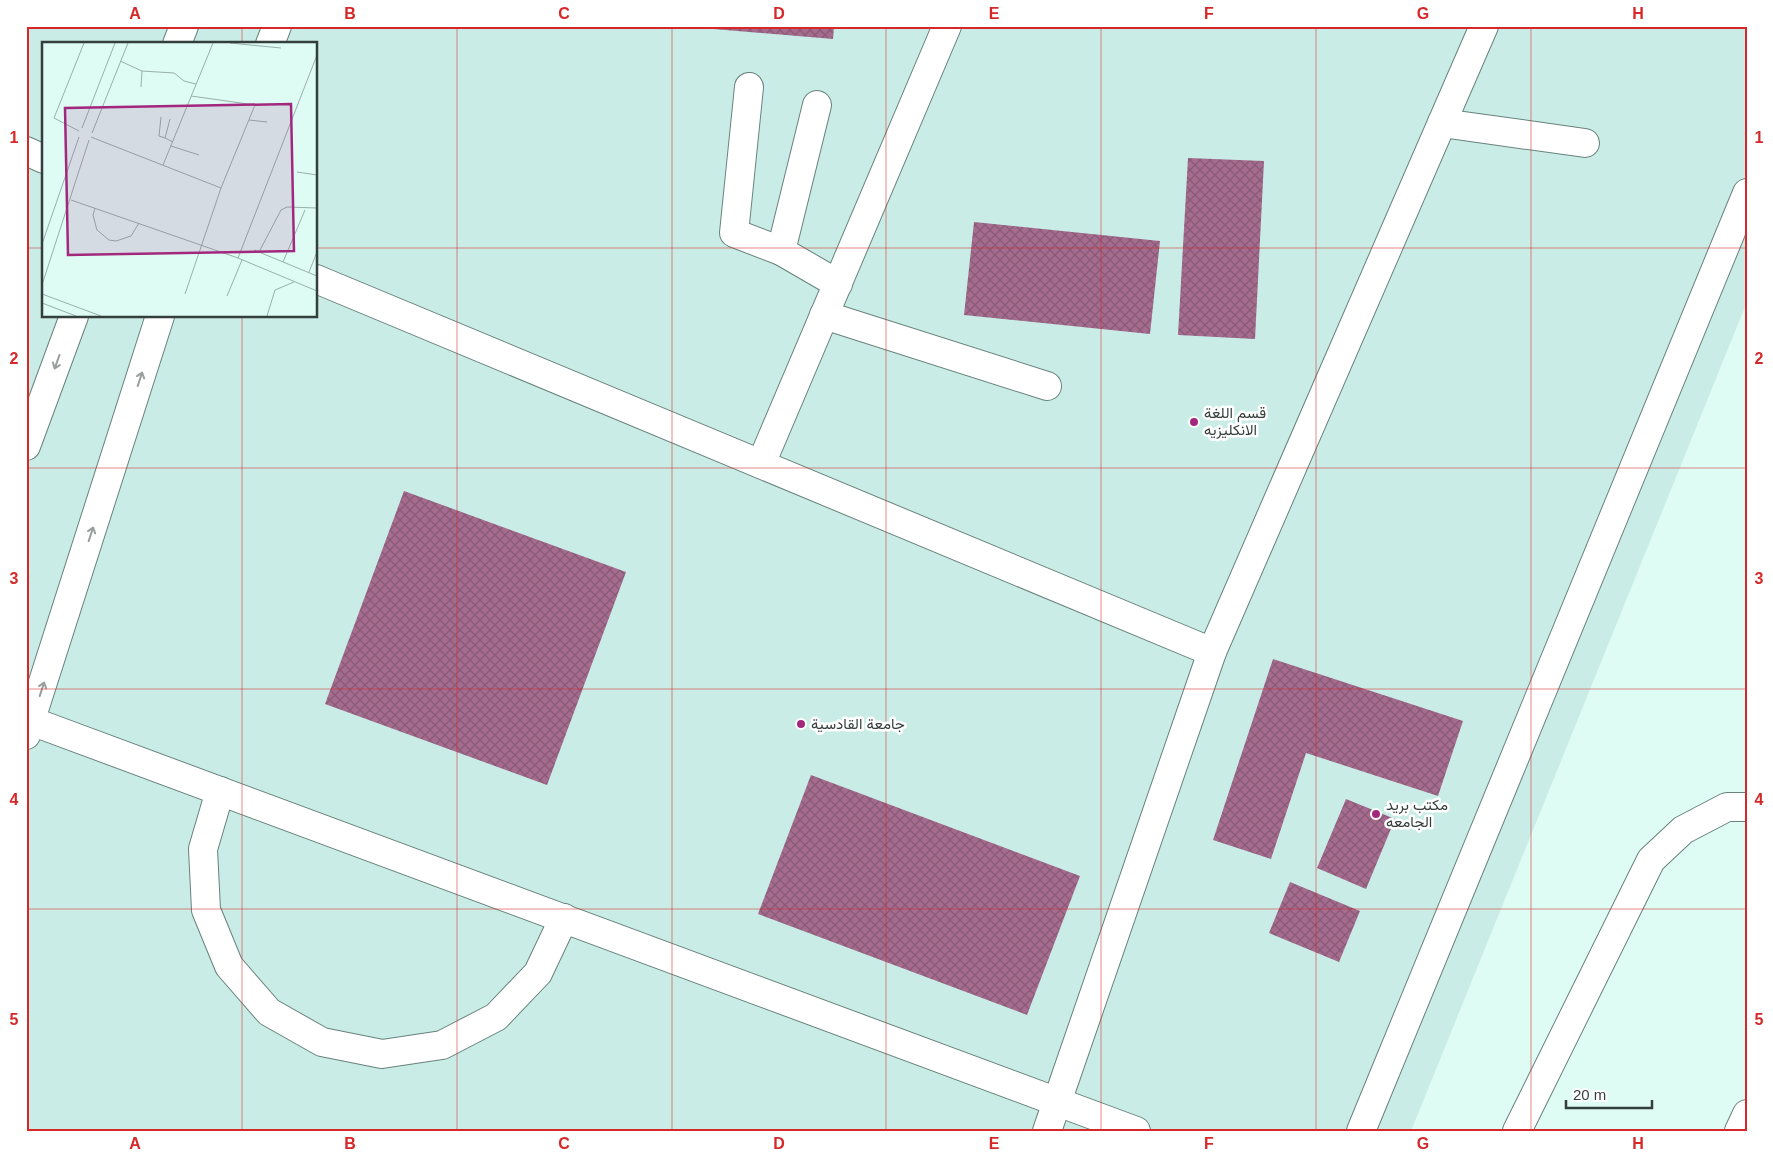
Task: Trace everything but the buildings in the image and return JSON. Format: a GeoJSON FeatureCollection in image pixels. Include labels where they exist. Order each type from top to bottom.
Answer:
{"type":"FeatureCollection","features":[{"type":"Feature","properties":{"kind":"street"},"geometry":{"type":"LineString","coordinates":[[178,42],[184,26]]}},
{"type":"Feature","properties":{"kind":"street"},"geometry":{"type":"LineString","coordinates":[[271,42],[277,26]]}},
{"type":"Feature","properties":{"kind":"street"},"geometry":{"type":"LineString","coordinates":[[761,464],[947,26]]}},
{"type":"Feature","properties":{"kind":"street"},"geometry":{"type":"LineString","coordinates":[[1048,1131],[1212,652],[1484,26]]}},
{"type":"Feature","properties":{"kind":"street"},"geometry":{"type":"LineString","coordinates":[[749,87],[734,233],[781,251],[838,284]]}},
{"type":"Feature","properties":{"kind":"street"},"geometry":{"type":"LineString","coordinates":[[781,251],[817,105]]}},
{"type":"Feature","properties":{"kind":"street"},"geometry":{"type":"LineString","coordinates":[[1442,123],[1584,143]]}},
{"type":"Feature","properties":{"kind":"street"},"geometry":{"type":"LineString","coordinates":[[26,151],[42,158]]}},
{"type":"Feature","properties":{"kind":"street"},"geometry":{"type":"LineString","coordinates":[[1361,1131],[1747,193]]}},
{"type":"Feature","properties":{"kind":"street"},"geometry":{"type":"LineString","coordinates":[[318,279],[1212,652]]}},
{"type":"Feature","properties":{"kind":"street"},"geometry":{"type":"LineString","coordinates":[[824,315],[1046,386]]}},
{"type":"Feature","properties":{"kind":"street"},"geometry":{"type":"LineString","coordinates":[[26,446],[73,318]]}},
{"type":"Feature","properties":{"kind":"street"},"geometry":{"type":"LineString","coordinates":[[159,318],[29,728],[220,791],[1136,1131]]}},
{"type":"Feature","properties":{"kind":"street"},"geometry":{"type":"LineString","coordinates":[[220,791],[203,849],[206,910],[209,918],[229,966],[269,1012],[322,1042],[382,1054],[442,1045],[450,1041],[496,1017],[538,973],[564,918]]}},
{"type":"Feature","properties":{"kind":"street"},"geometry":{"type":"LineString","coordinates":[[1517,1131],[1651,860],[1683,830],[1727,807],[1747,807]]}},
{"type":"Feature","properties":{"kind":"street"},"geometry":{"type":"LineString","coordinates":[[1739,1131],[1747,1114]]}},
{"type":"Feature","properties":{"kind":"shaded area","name":"جامعة القادسية"},"geometry":{"type":"Polygon","coordinates":[[[26,26],[1747,26],[1747,302],[1411,1131],[26,1131],[26,26]]]}},
{"type":"Feature","properties":{"kind":"place","name":"قسم اللغة الانكليزيه"},"geometry":{"type":"Point","coordinates":[1194,422]}},
{"type":"Feature","properties":{"kind":"place","name":"جامعة القادسية"},"geometry":{"type":"Point","coordinates":[801,724]}},
{"type":"Feature","properties":{"kind":"place","name":"مكتب بريد الجامعه"},"geometry":{"type":"Point","coordinates":[1376,814]}}]}
